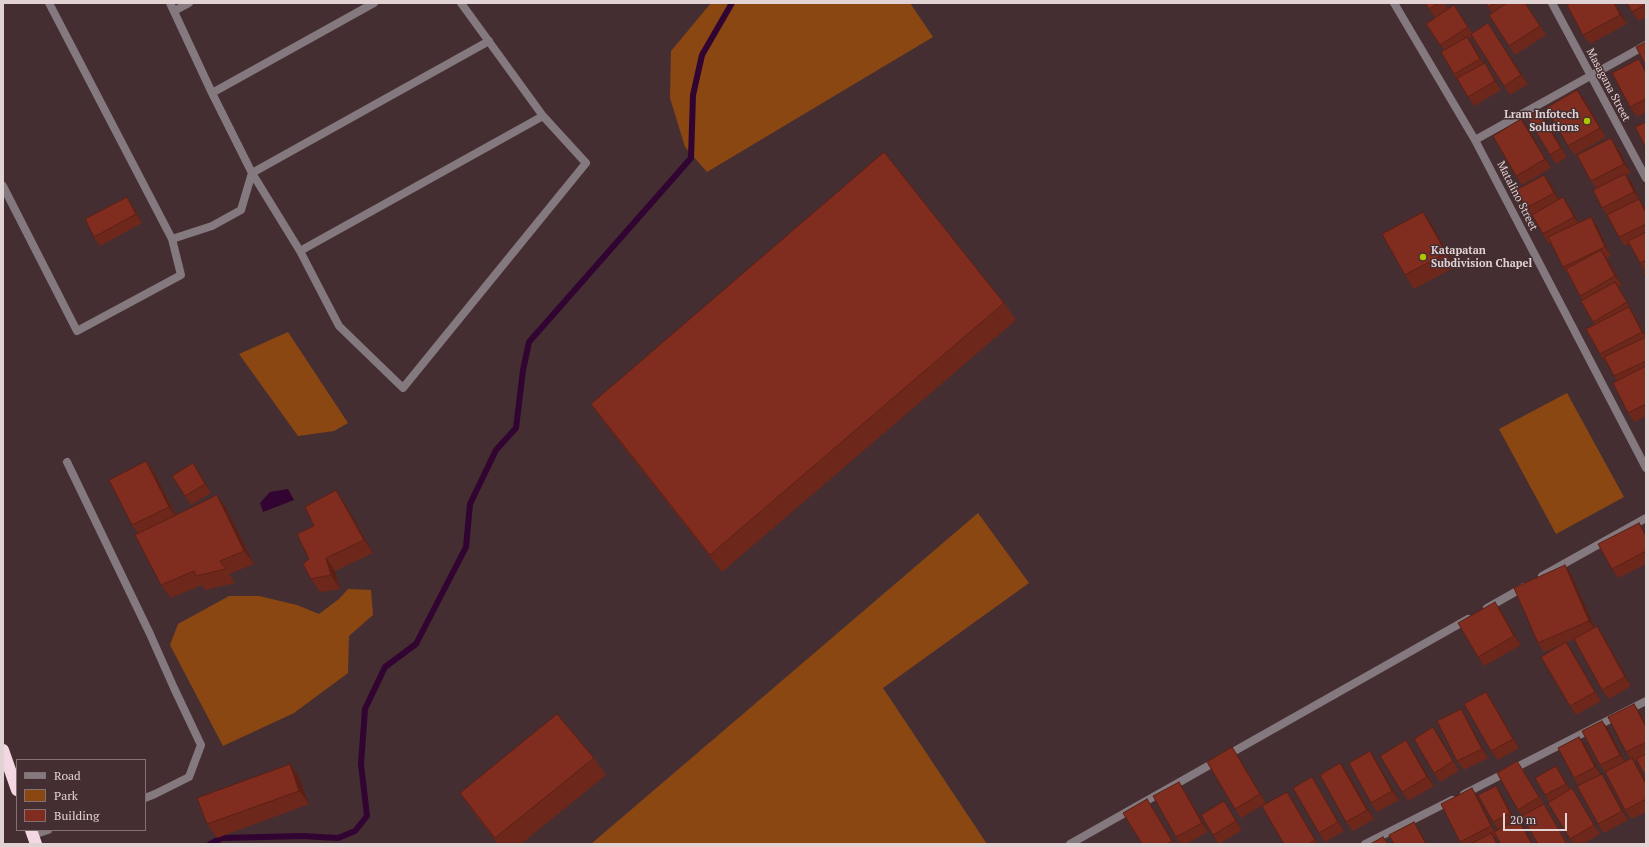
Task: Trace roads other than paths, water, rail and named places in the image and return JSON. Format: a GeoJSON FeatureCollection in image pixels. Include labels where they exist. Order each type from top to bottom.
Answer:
{"type":"FeatureCollection","features":[{"type":"Feature","properties":{"kind":"highway"},"geometry":{"type":"LineString","coordinates":[[3,750],[16,787]]}},
{"type":"Feature","properties":{"kind":"street"},"geometry":{"type":"LineString","coordinates":[[3,186],[77,331],[182,275],[172,239],[49,3]]}},
{"type":"Feature","properties":{"kind":"street"},"geometry":{"type":"LineString","coordinates":[[170,3],[212,93],[252,173],[300,251],[339,326],[403,388],[586,163],[542,116],[461,3]]}},
{"type":"Feature","properties":{"kind":"street"},"geometry":{"type":"LineString","coordinates":[[174,11],[189,3]]}},
{"type":"Feature","properties":{"kind":"street"},"geometry":{"type":"LineString","coordinates":[[212,93],[374,3]]}},
{"type":"Feature","properties":{"kind":"street","name":"Matalino Street"},"geometry":{"type":"LineString","coordinates":[[1394,3],[1476,140],[1646,468]]}},
{"type":"Feature","properties":{"kind":"street","name":"Masagana Street"},"geometry":{"type":"LineString","coordinates":[[1552,3],[1646,178]]}},
{"type":"Feature","properties":{"kind":"street"},"geometry":{"type":"LineString","coordinates":[[172,239],[212,226],[240,210],[252,173],[489,41]]}},
{"type":"Feature","properties":{"kind":"street"},"geometry":{"type":"LineString","coordinates":[[1476,140],[1646,45]]}},
{"type":"Feature","properties":{"kind":"street"},"geometry":{"type":"LineString","coordinates":[[300,251],[542,116]]}},
{"type":"Feature","properties":{"kind":"street"},"geometry":{"type":"LineString","coordinates":[[67,462],[202,745],[189,777],[146,798]]}},
{"type":"Feature","properties":{"kind":"street"},"geometry":{"type":"LineString","coordinates":[[1070,844],[1646,518]]}},
{"type":"Feature","properties":{"kind":"street"},"geometry":{"type":"LineString","coordinates":[[1365,844],[1646,701]]}},
{"type":"Feature","properties":{"kind":"street"},"geometry":{"type":"LineString","coordinates":[[33,836],[46,831]]}},
{"type":"Feature","properties":{"kind":"waterway"},"geometry":{"type":"LineString","coordinates":[[210,844],[222,838],[302,836],[338,838],[355,831],[367,816],[361,764],[365,709],[385,667],[416,644],[466,547],[470,504],[496,450],[516,428],[523,370],[529,342],[691,158],[693,95],[702,55],[732,3]]}},
{"type":"Feature","properties":{"kind":"place","name":"Lram Infotech Solutions"},"geometry":{"type":"Point","coordinates":[1587,121]}},
{"type":"Feature","properties":{"kind":"place","name":"Katapatan Subdivision Chapel"},"geometry":{"type":"Point","coordinates":[1423,257]}}]}
